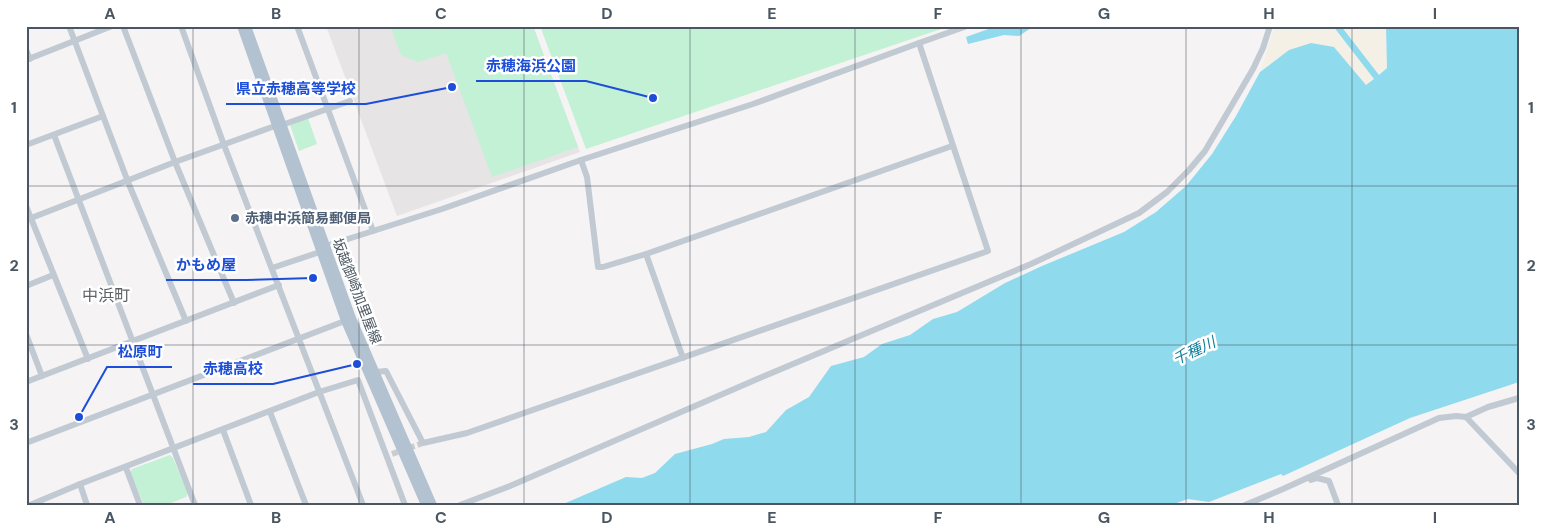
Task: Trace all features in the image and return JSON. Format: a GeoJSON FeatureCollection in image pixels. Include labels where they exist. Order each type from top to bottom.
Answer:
{"type":"FeatureCollection","features":[{"type":"Feature","properties":{"kind":"main road","name":"坂越御崎加里屋線"},"geometry":{"type":"LineString","coordinates":[[240,26],[326,246],[349,320]]}},
{"type":"Feature","properties":{"kind":"main road","name":"坂越御崎加里屋線"},"geometry":{"type":"LineString","coordinates":[[246,26],[320,252],[425,505]]}},
{"type":"Feature","properties":{"kind":"main road","name":"坂越御崎加里屋線"},"geometry":{"type":"LineString","coordinates":[[372,374],[432,505]]}},
{"type":"Feature","properties":{"kind":"street"},"geometry":{"type":"LineString","coordinates":[[69,26],[128,182],[186,321]]}},
{"type":"Feature","properties":{"kind":"street"},"geometry":{"type":"LineString","coordinates":[[26,50],[28,59],[112,26]]}},
{"type":"Feature","properties":{"kind":"street"},"geometry":{"type":"LineString","coordinates":[[123,26],[175,162],[234,303]]}},
{"type":"Feature","properties":{"kind":"street"},"geometry":{"type":"LineString","coordinates":[[181,26],[362,505]]}},
{"type":"Feature","properties":{"kind":"street"},"geometry":{"type":"LineString","coordinates":[[297,26],[373,230]]}},
{"type":"Feature","properties":{"kind":"street"},"geometry":{"type":"LineString","coordinates":[[272,268],[320,252],[326,246],[753,104],[919,42],[968,26]]}},
{"type":"Feature","properties":{"kind":"street"},"geometry":{"type":"LineString","coordinates":[[460,505],[510,486],[1031,264],[1139,213],[1167,192],[1205,151],[1253,69],[1263,48],[1270,26]]}},
{"type":"Feature","properties":{"kind":"street"},"geometry":{"type":"LineString","coordinates":[[30,505],[320,392],[386,371],[423,442],[467,433],[988,251],[919,42]]}},
{"type":"Feature","properties":{"kind":"street"},"geometry":{"type":"LineString","coordinates":[[28,220],[175,162],[350,101]]}},
{"type":"Feature","properties":{"kind":"street"},"geometry":{"type":"LineString","coordinates":[[26,145],[103,116]]}},
{"type":"Feature","properties":{"kind":"street"},"geometry":{"type":"LineString","coordinates":[[54,135],[195,505]]}},
{"type":"Feature","properties":{"kind":"street"},"geometry":{"type":"LineString","coordinates":[[581,160],[587,177],[598,267],[602,268],[952,146]]}},
{"type":"Feature","properties":{"kind":"street"},"geometry":{"type":"LineString","coordinates":[[26,206],[28,220],[88,359]]}},
{"type":"Feature","properties":{"kind":"street"},"geometry":{"type":"LineString","coordinates":[[646,254],[683,358]]}},
{"type":"Feature","properties":{"kind":"street"},"geometry":{"type":"LineString","coordinates":[[26,286],[53,275]]}},
{"type":"Feature","properties":{"kind":"street"},"geometry":{"type":"LineString","coordinates":[[26,382],[278,286]]}},
{"type":"Feature","properties":{"kind":"street"},"geometry":{"type":"LineString","coordinates":[[26,443],[349,320]]}},
{"type":"Feature","properties":{"kind":"street"},"geometry":{"type":"LineString","coordinates":[[26,334],[42,376]]}},
{"type":"Feature","properties":{"kind":"street"},"geometry":{"type":"LineString","coordinates":[[358,380],[389,455],[405,505]]}},
{"type":"Feature","properties":{"kind":"street"},"geometry":{"type":"LineString","coordinates":[[1245,505],[1439,418],[1466,417],[1488,407],[1519,398]]}},
{"type":"Feature","properties":{"kind":"street"},"geometry":{"type":"LineString","coordinates":[[270,412],[306,505]]}},
{"type":"Feature","properties":{"kind":"street"},"geometry":{"type":"LineString","coordinates":[[1466,417],[1519,474]]}},
{"type":"Feature","properties":{"kind":"street"},"geometry":{"type":"LineString","coordinates":[[223,430],[251,505]]}},
{"type":"Feature","properties":{"kind":"street"},"geometry":{"type":"LineString","coordinates":[[126,468],[140,505]]}},
{"type":"Feature","properties":{"kind":"street"},"geometry":{"type":"LineString","coordinates":[[1283,489],[1317,478],[1328,480],[1338,505]]}},
{"type":"Feature","properties":{"kind":"street"},"geometry":{"type":"LineString","coordinates":[[80,484],[87,505]]}},
{"type":"Feature","properties":{"kind":"shaded area"},"geometry":{"type":"Polygon","coordinates":[[[326,26],[533,26],[580,152],[397,216],[326,26]]]}},
{"type":"Feature","properties":{"kind":"green space"},"geometry":{"type":"Polygon","coordinates":[[[390,26],[533,26],[578,147],[492,177],[446,53],[418,62],[401,55],[390,26]]]}},
{"type":"Feature","properties":{"kind":"green space"},"geometry":{"type":"Polygon","coordinates":[[[540,26],[950,26],[586,149],[540,26]]]}},
{"type":"Feature","properties":{"kind":"green space"},"geometry":{"type":"Polygon","coordinates":[[[308,118],[317,144],[299,151],[290,125],[308,118]]]}},
{"type":"Feature","properties":{"kind":"green space"},"geometry":{"type":"Polygon","coordinates":[[[170,455],[188,493],[186,497],[166,505],[144,505],[130,472],[132,469],[170,455]]]}},
{"type":"Feature","properties":{"kind":"sand"},"geometry":{"type":"Polygon","coordinates":[[[1275,26],[1333,26],[1374,79],[1366,85],[1334,47],[1269,64],[1260,72],[1275,26]]]}},
{"type":"Feature","properties":{"kind":"sand"},"geometry":{"type":"Polygon","coordinates":[[[1341,26],[1386,26],[1387,68],[1379,75],[1341,26]]]}},
{"type":"Feature","properties":{"kind":"water"},"geometry":{"type":"Polygon","coordinates":[[[997,26],[1034,26],[1019,36],[1004,35],[968,44],[966,37],[997,26]]]}},
{"type":"Feature","properties":{"kind":"water","name":"千種川"},"geometry":{"type":"Polygon","coordinates":[[[1333,26],[1341,26],[1379,75],[1387,68],[1386,26],[1519,26],[1519,382],[1410,418],[1283,476],[1281,474],[1209,502],[1188,499],[1171,505],[561,505],[626,477],[642,478],[655,473],[675,454],[724,439],[749,437],[766,432],[786,410],[809,397],[831,366],[864,357],[882,344],[910,335],[933,319],[957,312],[1005,283],[1124,232],[1156,212],[1186,186],[1212,154],[1236,116],[1260,72],[1289,50],[1311,43],[1334,47],[1366,85],[1374,79],[1333,26]]]}},
{"type":"Feature","properties":{"kind":"tunnel"},"geometry":{"type":"LineString","coordinates":[[392,454],[423,443]]}},
{"type":"Feature","properties":{"kind":"place","name":"県立赤穂高等学校"},"geometry":{"type":"Point","coordinates":[452,87]}},
{"type":"Feature","properties":{"kind":"place","name":"赤穂海浜公園"},"geometry":{"type":"Point","coordinates":[653,98]}},
{"type":"Feature","properties":{"kind":"place","name":"赤穂中浜簡易郵便局"},"geometry":{"type":"Point","coordinates":[235,218]}},
{"type":"Feature","properties":{"kind":"place","name":"かもめ屋"},"geometry":{"type":"Point","coordinates":[313,278]}},
{"type":"Feature","properties":{"kind":"place","name":"赤穂高校"},"geometry":{"type":"Point","coordinates":[357,364]}},
{"type":"Feature","properties":{"kind":"place","name":"松原町"},"geometry":{"type":"Point","coordinates":[79,417]}},
{"type":"Feature","properties":{"kind":"district","name":"中浜町"},"geometry":{"type":"Point","coordinates":[106,295]}}]}
